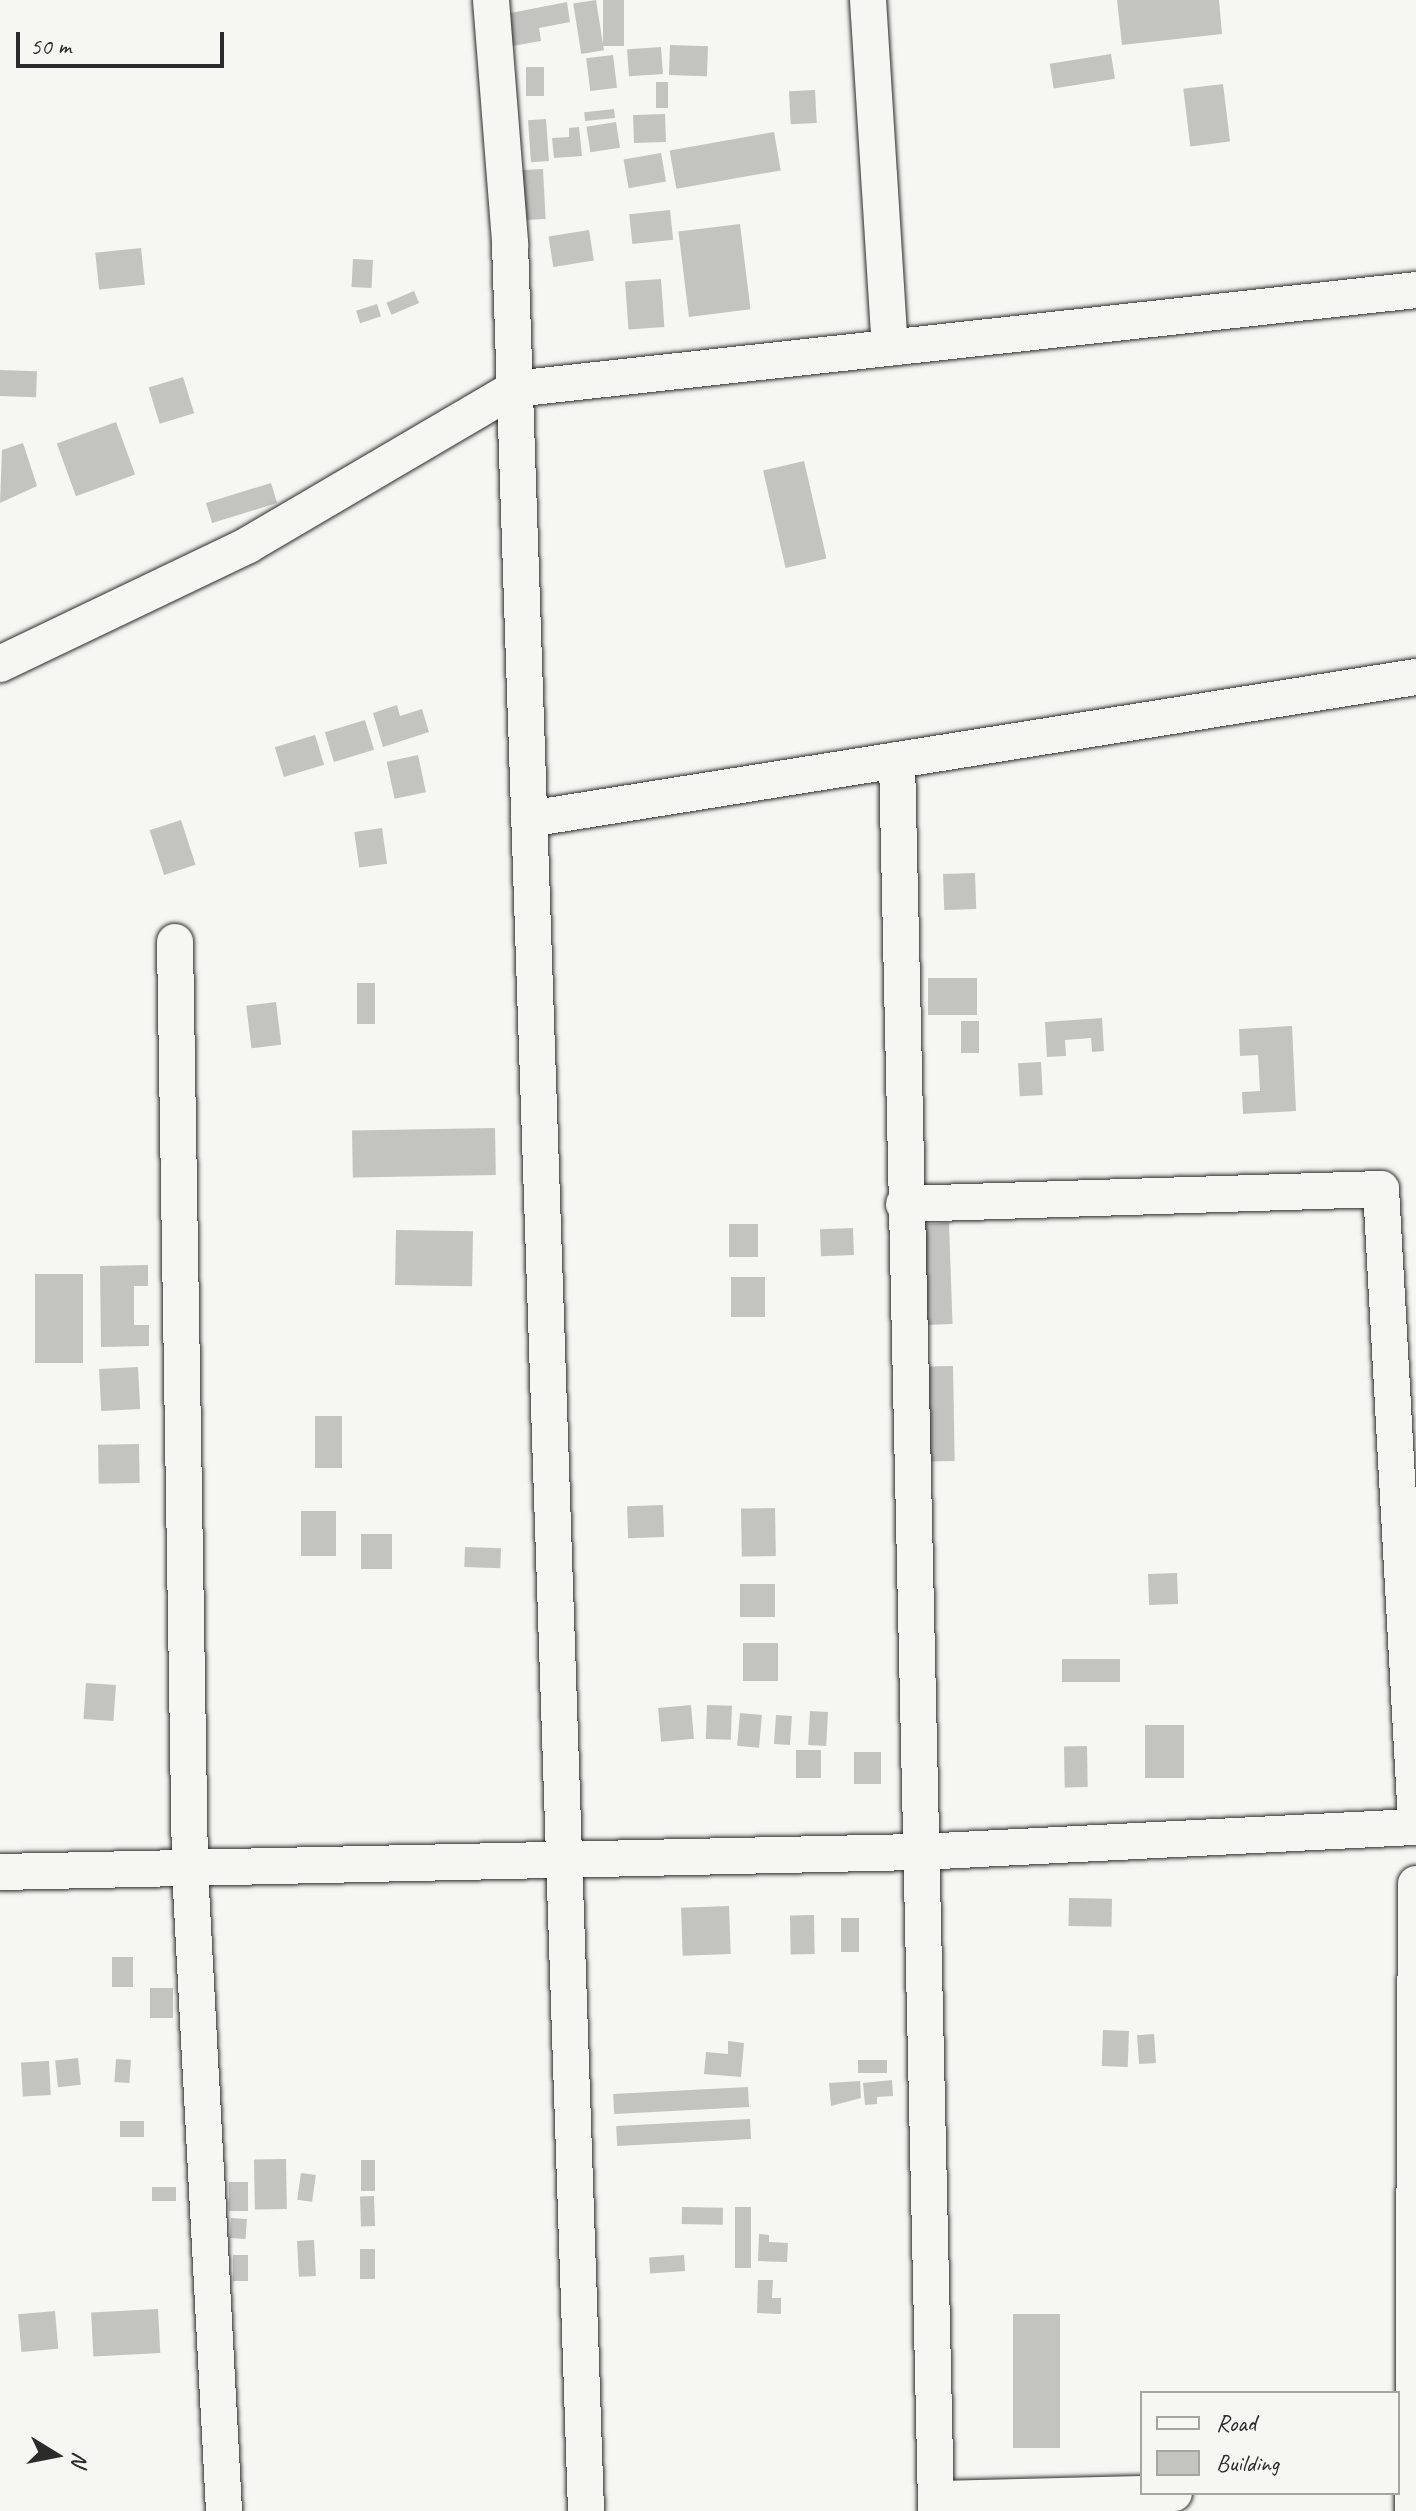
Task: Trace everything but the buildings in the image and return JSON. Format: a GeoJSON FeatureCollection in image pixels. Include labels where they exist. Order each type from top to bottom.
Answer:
{"type":"FeatureCollection","features":[{"type":"Feature","properties":{"kind":"street"},"geometry":{"type":"LineString","coordinates":[[491,0],[510,244],[586,2511]]}},
{"type":"Feature","properties":{"kind":"street"},"geometry":{"type":"LineString","coordinates":[[868,0],[890,347]]}},
{"type":"Feature","properties":{"kind":"street"},"geometry":{"type":"LineString","coordinates":[[0,664],[248,545],[514,389],[1416,290]]}},
{"type":"Feature","properties":{"kind":"street"},"geometry":{"type":"LineString","coordinates":[[529,819],[1416,677]]}},
{"type":"Feature","properties":{"kind":"street"},"geometry":{"type":"LineString","coordinates":[[897,760],[904,1204],[936,2505],[1140,2495]]}},
{"type":"Feature","properties":{"kind":"street"},"geometry":{"type":"LineString","coordinates":[[175,942],[190,1870],[224,2511]]}},
{"type":"Feature","properties":{"kind":"street"},"geometry":{"type":"LineString","coordinates":[[904,1204],[1381,1189],[1416,1821]]}},
{"type":"Feature","properties":{"kind":"street"},"geometry":{"type":"LineString","coordinates":[[0,1872],[920,1852],[1416,1827]]}},
{"type":"Feature","properties":{"kind":"street"},"geometry":{"type":"LineString","coordinates":[[1408,2495],[1416,1884]]}}]}
